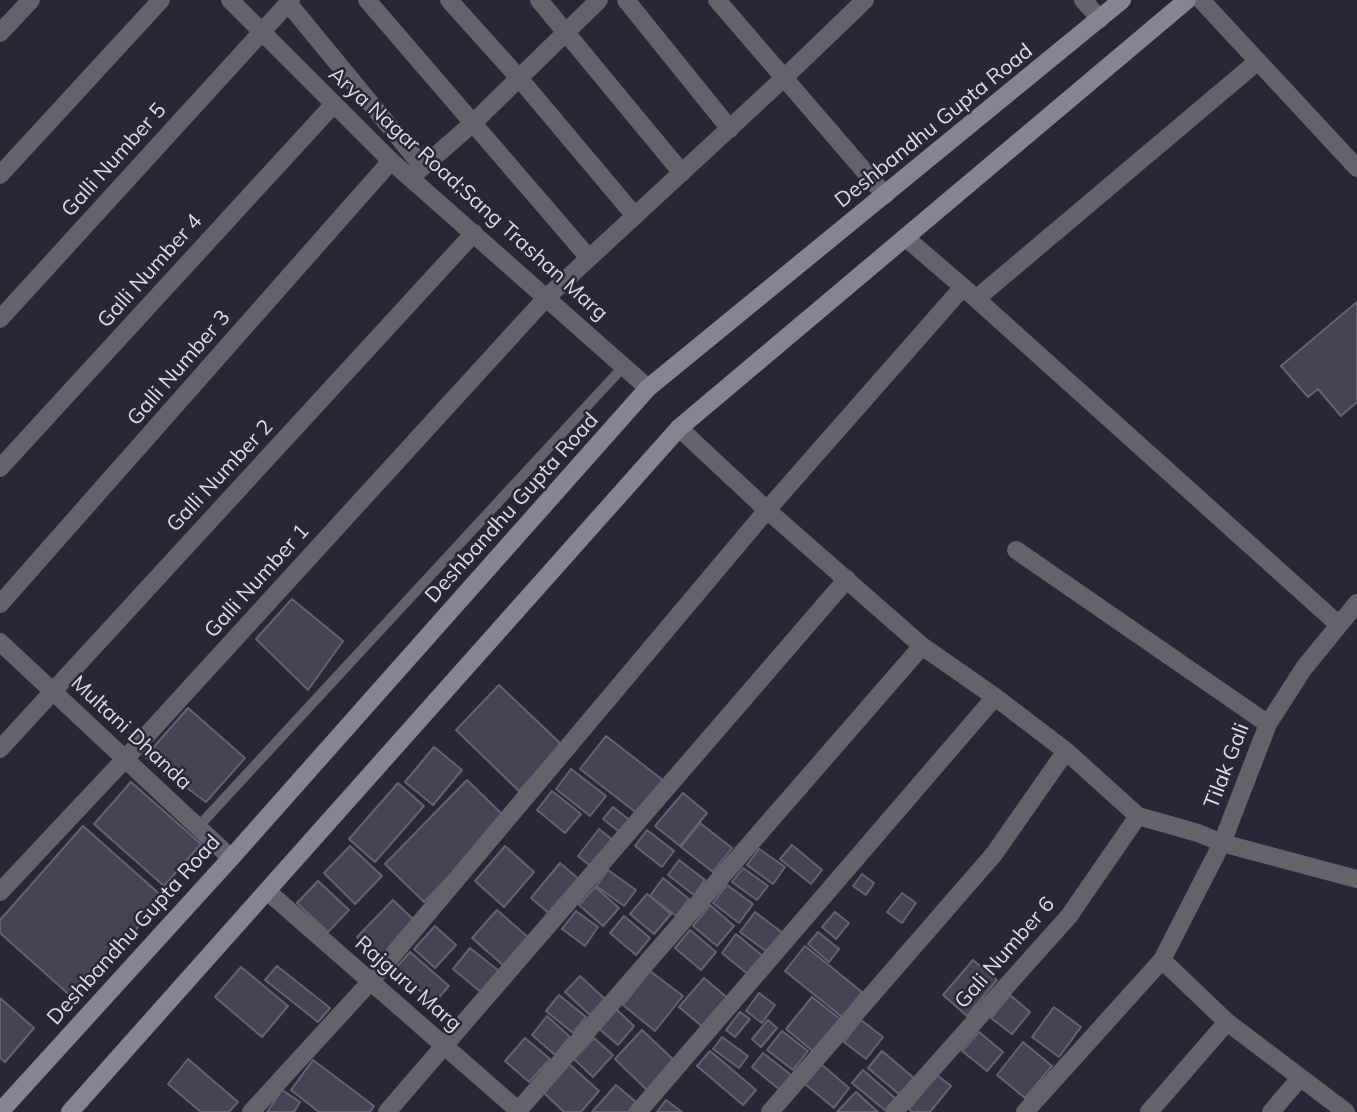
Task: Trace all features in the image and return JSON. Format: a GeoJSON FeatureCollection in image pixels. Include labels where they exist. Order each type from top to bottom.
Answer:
{"type":"FeatureCollection","features":[{"type":"Feature","properties":{"kind":"main road","name":"Deshbandhu Gupta Road"},"geometry":{"type":"LineString","coordinates":[[0,1112],[231,858],[649,388],[1122,0]]}},
{"type":"Feature","properties":{"kind":"main road"},"geometry":{"type":"LineString","coordinates":[[70,1112],[679,428],[1187,0]]}},
{"type":"Feature","properties":{"kind":"street"},"geometry":{"type":"LineString","coordinates":[[0,33],[31,0]]}},
{"type":"Feature","properties":{"kind":"street"},"geometry":{"type":"LineString","coordinates":[[0,175],[161,0]]}},
{"type":"Feature","properties":{"kind":"street","name":"Arya Nagar Road;Sang Trashan Marg"},"geometry":{"type":"LineString","coordinates":[[230,0],[391,161],[417,173],[474,233],[649,388]]}},
{"type":"Feature","properties":{"kind":"street"},"geometry":{"type":"LineString","coordinates":[[367,0],[589,258]]}},
{"type":"Feature","properties":{"kind":"street"},"geometry":{"type":"LineString","coordinates":[[449,0],[519,78],[635,216]]}},
{"type":"Feature","properties":{"kind":"street"},"geometry":{"type":"LineString","coordinates":[[539,0],[682,173]]}},
{"type":"Feature","properties":{"kind":"street"},"geometry":{"type":"LineString","coordinates":[[289,2],[417,173],[473,123],[599,0]]}},
{"type":"Feature","properties":{"kind":"street"},"geometry":{"type":"LineString","coordinates":[[626,0],[730,129]]}},
{"type":"Feature","properties":{"kind":"street"},"geometry":{"type":"LineString","coordinates":[[716,0],[885,195]]}},
{"type":"Feature","properties":{"kind":"street","name":"Galli Number 1"},"geometry":{"type":"LineString","coordinates":[[0,892],[125,760],[546,298],[785,78],[865,0]]}},
{"type":"Feature","properties":{"kind":"street"},"geometry":{"type":"LineString","coordinates":[[1083,0],[1100,19]]}},
{"type":"Feature","properties":{"kind":"street"},"geometry":{"type":"LineString","coordinates":[[1201,0],[1357,168]]}},
{"type":"Feature","properties":{"kind":"street","name":"Galli Number 5"},"geometry":{"type":"LineString","coordinates":[[0,319],[289,2]]}},
{"type":"Feature","properties":{"kind":"street"},"geometry":{"type":"LineString","coordinates":[[251,1112],[370,981],[767,510],[969,293],[1258,61]]}},
{"type":"Feature","properties":{"kind":"street","name":"Galli Number 4"},"geometry":{"type":"LineString","coordinates":[[0,468],[333,104]]}},
{"type":"Feature","properties":{"kind":"street","name":"Galli Number 3"},"geometry":{"type":"LineString","coordinates":[[0,604],[391,161]]}},
{"type":"Feature","properties":{"kind":"street","name":"Galli Number 2"},"geometry":{"type":"LineString","coordinates":[[0,749],[474,233]]}},
{"type":"Feature","properties":{"kind":"street"},"geometry":{"type":"LineString","coordinates":[[906,238],[1338,624]]}},
{"type":"Feature","properties":{"kind":"street"},"geometry":{"type":"LineString","coordinates":[[679,428],[767,510],[922,646],[995,696],[1066,751],[1138,816],[1198,833],[1222,843],[1357,879]]}},
{"type":"Feature","properties":{"kind":"street"},"geometry":{"type":"LineString","coordinates":[[1016,550],[1268,724]]}},
{"type":"Feature","properties":{"kind":"street"},"geometry":{"type":"LineString","coordinates":[[387,1112],[847,579]]}},
{"type":"Feature","properties":{"kind":"street","name":"Tilak Gali"},"geometry":{"type":"LineString","coordinates":[[1025,1112],[1162,960],[1222,843],[1268,724],[1304,667],[1357,603]]}},
{"type":"Feature","properties":{"kind":"street","name":"Multani Dhanda"},"geometry":{"type":"LineString","coordinates":[[0,642],[231,858]]}},
{"type":"Feature","properties":{"kind":"street"},"geometry":{"type":"LineString","coordinates":[[518,1111],[922,646]]}},
{"type":"Feature","properties":{"kind":"street"},"geometry":{"type":"LineString","coordinates":[[638,1112],[995,696]]}},
{"type":"Feature","properties":{"kind":"street"},"geometry":{"type":"LineString","coordinates":[[770,1112],[994,854],[1066,751]]}},
{"type":"Feature","properties":{"kind":"street","name":"Gali Number 6"},"geometry":{"type":"LineString","coordinates":[[894,1112],[1069,916],[1138,816]]}},
{"type":"Feature","properties":{"kind":"street","name":"Rajguru Marg"},"geometry":{"type":"LineString","coordinates":[[267,891],[518,1111]]}},
{"type":"Feature","properties":{"kind":"street"},"geometry":{"type":"LineString","coordinates":[[1162,960],[1227,1022],[1346,1112]]}},
{"type":"Feature","properties":{"kind":"street"},"geometry":{"type":"LineString","coordinates":[[1149,1112],[1227,1022]]}},
{"type":"Feature","properties":{"kind":"street"},"geometry":{"type":"LineString","coordinates":[[1271,1112],[1300,1078]]}},
{"type":"Feature","properties":{"kind":"lane"},"geometry":{"type":"LineString","coordinates":[[198,827],[624,366]]}},
{"type":"Feature","properties":{"kind":"building"},"geometry":{"type":"Polygon","coordinates":[[[1357,302],[1357,402],[1341,416],[1318,389],[1308,397],[1281,366],[1357,302]]]}},
{"type":"Feature","properties":{"kind":"building"},"geometry":{"type":"Polygon","coordinates":[[[292,599],[343,641],[308,690],[256,639],[292,599]]]}},
{"type":"Feature","properties":{"kind":"building"},"geometry":{"type":"Polygon","coordinates":[[[499,685],[562,745],[519,791],[456,730],[499,685]]]}},
{"type":"Feature","properties":{"kind":"building"},"geometry":{"type":"Polygon","coordinates":[[[188,708],[245,758],[206,802],[145,757],[188,708]]]}},
{"type":"Feature","properties":{"kind":"building"},"geometry":{"type":"Polygon","coordinates":[[[606,736],[664,781],[638,814],[580,769],[606,736]]]}},
{"type":"Feature","properties":{"kind":"building"},"geometry":{"type":"Polygon","coordinates":[[[434,747],[462,770],[433,805],[405,782],[434,747]]]}},
{"type":"Feature","properties":{"kind":"building"},"geometry":{"type":"Polygon","coordinates":[[[571,769],[606,796],[590,816],[556,789],[571,769]]]}},
{"type":"Feature","properties":{"kind":"building"},"geometry":{"type":"Polygon","coordinates":[[[467,780],[506,818],[424,902],[385,864],[467,780]]]}},
{"type":"Feature","properties":{"kind":"building"},"geometry":{"type":"Polygon","coordinates":[[[131,782],[201,844],[164,886],[94,824],[131,782]]]}},
{"type":"Feature","properties":{"kind":"building"},"geometry":{"type":"Polygon","coordinates":[[[398,783],[424,806],[375,862],[349,839],[398,783]]]}},
{"type":"Feature","properties":{"kind":"building"},"geometry":{"type":"Polygon","coordinates":[[[552,791],[581,814],[565,833],[537,810],[552,791]]]}},
{"type":"Feature","properties":{"kind":"building"},"geometry":{"type":"Polygon","coordinates":[[[683,793],[707,813],[680,846],[655,826],[683,793]]]}},
{"type":"Feature","properties":{"kind":"building"},"geometry":{"type":"Polygon","coordinates":[[[613,807],[632,822],[622,834],[603,819],[613,807]]]}},
{"type":"Feature","properties":{"kind":"building"},"geometry":{"type":"Polygon","coordinates":[[[700,823],[732,848],[713,872],[681,847],[700,823]]]}},
{"type":"Feature","properties":{"kind":"building"},"geometry":{"type":"Polygon","coordinates":[[[83,826],[164,898],[74,999],[0,933],[0,920],[83,826]]]}},
{"type":"Feature","properties":{"kind":"building"},"geometry":{"type":"Polygon","coordinates":[[[599,829],[614,841],[593,868],[578,856],[599,829]]]}},
{"type":"Feature","properties":{"kind":"building"},"geometry":{"type":"Polygon","coordinates":[[[647,830],[674,851],[662,867],[635,846],[647,830]]]}},
{"type":"Feature","properties":{"kind":"building"},"geometry":{"type":"Polygon","coordinates":[[[792,845],[822,870],[811,884],[780,859],[792,845]]]}},
{"type":"Feature","properties":{"kind":"building"},"geometry":{"type":"Polygon","coordinates":[[[350,846],[382,876],[355,904],[324,873],[350,846]]]}},
{"type":"Feature","properties":{"kind":"building"},"geometry":{"type":"Polygon","coordinates":[[[505,846],[534,872],[504,907],[475,881],[505,846]]]}},
{"type":"Feature","properties":{"kind":"building"},"geometry":{"type":"Polygon","coordinates":[[[759,849],[785,867],[773,884],[747,865],[759,849]]]}},
{"type":"Feature","properties":{"kind":"building"},"geometry":{"type":"Polygon","coordinates":[[[679,860],[705,880],[694,895],[668,875],[679,860]]]}},
{"type":"Feature","properties":{"kind":"building"},"geometry":{"type":"Polygon","coordinates":[[[560,863],[581,881],[552,916],[531,898],[560,863]]]}},
{"type":"Feature","properties":{"kind":"building"},"geometry":{"type":"Polygon","coordinates":[[[743,868],[768,886],[757,900],[732,882],[743,868]]]}},
{"type":"Feature","properties":{"kind":"building"},"geometry":{"type":"Polygon","coordinates":[[[608,870],[636,890],[624,906],[596,886],[608,870]]]}},
{"type":"Feature","properties":{"kind":"building"},"geometry":{"type":"Polygon","coordinates":[[[862,874],[874,883],[866,895],[853,886],[862,874]]]}},
{"type":"Feature","properties":{"kind":"building"},"geometry":{"type":"Polygon","coordinates":[[[663,878],[689,899],[676,916],[650,896],[663,878]]]}},
{"type":"Feature","properties":{"kind":"building"},"geometry":{"type":"Polygon","coordinates":[[[318,881],[349,910],[328,932],[297,903],[318,881]]]}},
{"type":"Feature","properties":{"kind":"building"},"geometry":{"type":"Polygon","coordinates":[[[727,885],[753,904],[739,923],[713,903],[727,885]]]}},
{"type":"Feature","properties":{"kind":"building"},"geometry":{"type":"Polygon","coordinates":[[[595,887],[619,908],[603,926],[579,905],[595,887]]]}},
{"type":"Feature","properties":{"kind":"building"},"geometry":{"type":"Polygon","coordinates":[[[902,893],[916,903],[902,923],[887,912],[902,893]]]}},
{"type":"Feature","properties":{"kind":"building"},"geometry":{"type":"Polygon","coordinates":[[[647,894],[671,914],[654,934],[630,914],[647,894]]]}},
{"type":"Feature","properties":{"kind":"building"},"geometry":{"type":"Polygon","coordinates":[[[393,900],[416,922],[380,959],[357,937],[393,900]]]}},
{"type":"Feature","properties":{"kind":"building"},"geometry":{"type":"Polygon","coordinates":[[[710,905],[734,926],[717,946],[693,926],[710,905]]]}},
{"type":"Feature","properties":{"kind":"building"},"geometry":{"type":"Polygon","coordinates":[[[497,910],[529,938],[504,966],[472,938],[497,910]]]}},
{"type":"Feature","properties":{"kind":"building"},"geometry":{"type":"Polygon","coordinates":[[[576,911],[598,927],[585,946],[562,929],[576,911]]]}},
{"type":"Feature","properties":{"kind":"building"},"geometry":{"type":"Polygon","coordinates":[[[755,912],[784,934],[770,954],[740,932],[755,912]]]}},
{"type":"Feature","properties":{"kind":"building"},"geometry":{"type":"Polygon","coordinates":[[[835,912],[849,923],[836,939],[822,927],[835,912]]]}},
{"type":"Feature","properties":{"kind":"building"},"geometry":{"type":"Polygon","coordinates":[[[624,916],[650,938],[636,955],[610,933],[624,916]]]}},
{"type":"Feature","properties":{"kind":"building"},"geometry":{"type":"Polygon","coordinates":[[[435,926],[456,945],[435,968],[414,949],[435,926]]]}},
{"type":"Feature","properties":{"kind":"building"},"geometry":{"type":"Polygon","coordinates":[[[690,930],[716,952],[701,970],[675,948],[690,930]]]}},
{"type":"Feature","properties":{"kind":"building"},"geometry":{"type":"Polygon","coordinates":[[[818,932],[839,949],[829,962],[808,944],[818,932]]]}},
{"type":"Feature","properties":{"kind":"building"},"geometry":{"type":"Polygon","coordinates":[[[736,934],[765,958],[750,976],[722,953],[736,934]]]}},
{"type":"Feature","properties":{"kind":"building"},"geometry":{"type":"Polygon","coordinates":[[[805,946],[862,992],[842,1017],[785,971],[805,946]]]}},
{"type":"Feature","properties":{"kind":"building"},"geometry":{"type":"Polygon","coordinates":[[[470,948],[499,971],[482,993],[453,969],[470,948]]]}},
{"type":"Feature","properties":{"kind":"building"},"geometry":{"type":"Polygon","coordinates":[[[410,952],[449,986],[434,1003],[395,969],[410,952]]]}},
{"type":"Feature","properties":{"kind":"building"},"geometry":{"type":"Polygon","coordinates":[[[973,960],[997,980],[967,1016],[943,995],[973,960]]]}},
{"type":"Feature","properties":{"kind":"building"},"geometry":{"type":"Polygon","coordinates":[[[277,966],[330,1008],[318,1022],[265,980],[277,966]]]}},
{"type":"Feature","properties":{"kind":"building"},"geometry":{"type":"Polygon","coordinates":[[[241,967],[288,1006],[262,1037],[215,997],[241,967]]]}},
{"type":"Feature","properties":{"kind":"building"},"geometry":{"type":"Polygon","coordinates":[[[650,971],[683,996],[655,1031],[623,1005],[650,971]]]}},
{"type":"Feature","properties":{"kind":"building"},"geometry":{"type":"Polygon","coordinates":[[[580,976],[605,999],[590,1015],[565,992],[580,976]]]}},
{"type":"Feature","properties":{"kind":"building"},"geometry":{"type":"Polygon","coordinates":[[[704,978],[730,1000],[705,1029],[679,1007],[704,978]]]}},
{"type":"Feature","properties":{"kind":"building"},"geometry":{"type":"Polygon","coordinates":[[[759,993],[775,1005],[762,1023],[746,1011],[759,993]]]}},
{"type":"Feature","properties":{"kind":"building"},"geometry":{"type":"Polygon","coordinates":[[[559,995],[586,1017],[573,1033],[546,1011],[559,995]]]}},
{"type":"Feature","properties":{"kind":"building"},"geometry":{"type":"Polygon","coordinates":[[[1010,995],[1030,1012],[1012,1034],[991,1018],[1010,995]]]}},
{"type":"Feature","properties":{"kind":"building"},"geometry":{"type":"Polygon","coordinates":[[[812,997],[840,1019],[814,1052],[786,1029],[812,997]]]}},
{"type":"Feature","properties":{"kind":"building"},"geometry":{"type":"Polygon","coordinates":[[[0,998],[34,1028],[5,1062],[0,1058],[0,998]]]}},
{"type":"Feature","properties":{"kind":"building"},"geometry":{"type":"Polygon","coordinates":[[[1054,1007],[1081,1027],[1059,1057],[1032,1037],[1054,1007]]]}},
{"type":"Feature","properties":{"kind":"building"},"geometry":{"type":"Polygon","coordinates":[[[615,1008],[634,1026],[618,1045],[597,1027],[615,1008]]]}},
{"type":"Feature","properties":{"kind":"building"},"geometry":{"type":"Polygon","coordinates":[[[740,1012],[750,1019],[735,1037],[726,1030],[740,1012]]]}},
{"type":"Feature","properties":{"kind":"building"},"geometry":{"type":"Polygon","coordinates":[[[547,1016],[570,1037],[555,1055],[532,1035],[547,1016]]]}},
{"type":"Feature","properties":{"kind":"building"},"geometry":{"type":"Polygon","coordinates":[[[768,1020],[777,1028],[761,1047],[752,1039],[768,1020]]]}},
{"type":"Feature","properties":{"kind":"building"},"geometry":{"type":"Polygon","coordinates":[[[861,1020],[883,1037],[866,1059],[844,1042],[861,1020]]]}},
{"type":"Feature","properties":{"kind":"building"},"geometry":{"type":"Polygon","coordinates":[[[642,1030],[677,1063],[649,1092],[615,1059],[642,1030]]]}},
{"type":"Feature","properties":{"kind":"building"},"geometry":{"type":"Polygon","coordinates":[[[782,1031],[808,1051],[793,1070],[767,1050],[782,1031]]]}},
{"type":"Feature","properties":{"kind":"building"},"geometry":{"type":"Polygon","coordinates":[[[979,1032],[1003,1052],[987,1071],[962,1051],[979,1032]]]}},
{"type":"Feature","properties":{"kind":"building"},"geometry":{"type":"Polygon","coordinates":[[[722,1037],[748,1056],[739,1068],[713,1049],[722,1037]]]}},
{"type":"Feature","properties":{"kind":"building"},"geometry":{"type":"Polygon","coordinates":[[[525,1038],[550,1059],[529,1082],[505,1061],[525,1038]]]}},
{"type":"Feature","properties":{"kind":"building"},"geometry":{"type":"Polygon","coordinates":[[[594,1038],[613,1055],[593,1077],[574,1059],[594,1038]]]}},
{"type":"Feature","properties":{"kind":"building"},"geometry":{"type":"Polygon","coordinates":[[[1023,1042],[1052,1066],[1025,1098],[997,1075],[1023,1042]]]}},
{"type":"Feature","properties":{"kind":"building"},"geometry":{"type":"Polygon","coordinates":[[[710,1051],[756,1090],[743,1105],[697,1066],[710,1051]]]}},
{"type":"Feature","properties":{"kind":"building"},"geometry":{"type":"Polygon","coordinates":[[[882,1051],[914,1078],[900,1095],[868,1068],[882,1051]]]}},
{"type":"Feature","properties":{"kind":"building"},"geometry":{"type":"Polygon","coordinates":[[[763,1053],[791,1075],[780,1090],[752,1067],[763,1053]]]}},
{"type":"Feature","properties":{"kind":"building"},"geometry":{"type":"Polygon","coordinates":[[[188,1059],[238,1102],[229,1112],[201,1112],[168,1084],[188,1059]]]}},
{"type":"Feature","properties":{"kind":"building"},"geometry":{"type":"Polygon","coordinates":[[[313,1060],[374,1106],[370,1112],[319,1112],[291,1090],[313,1060]]]}},
{"type":"Feature","properties":{"kind":"building"},"geometry":{"type":"Polygon","coordinates":[[[569,1064],[599,1091],[581,1112],[564,1112],[544,1093],[569,1064]]]}},
{"type":"Feature","properties":{"kind":"building"},"geometry":{"type":"Polygon","coordinates":[[[821,1064],[849,1088],[834,1108],[805,1084],[821,1064]]]}},
{"type":"Feature","properties":{"kind":"building"},"geometry":{"type":"Polygon","coordinates":[[[863,1070],[896,1099],[886,1111],[852,1083],[863,1070]]]}},
{"type":"Feature","properties":{"kind":"building"},"geometry":{"type":"Polygon","coordinates":[[[937,1075],[951,1086],[930,1112],[912,1112],[909,1109],[937,1075]]]}},
{"type":"Feature","properties":{"kind":"building"},"geometry":{"type":"Polygon","coordinates":[[[616,1085],[636,1102],[628,1112],[592,1112],[616,1085]]]}},
{"type":"Feature","properties":{"kind":"building"},"geometry":{"type":"Polygon","coordinates":[[[282,1090],[300,1102],[294,1112],[267,1112],[282,1090]]]}},
{"type":"Feature","properties":{"kind":"building"},"geometry":{"type":"Polygon","coordinates":[[[856,1092],[878,1112],[837,1112],[856,1092]]]}},
{"type":"Feature","properties":{"kind":"building"},"geometry":{"type":"Polygon","coordinates":[[[666,1100],[682,1112],[657,1112],[666,1100]]]}}]}
